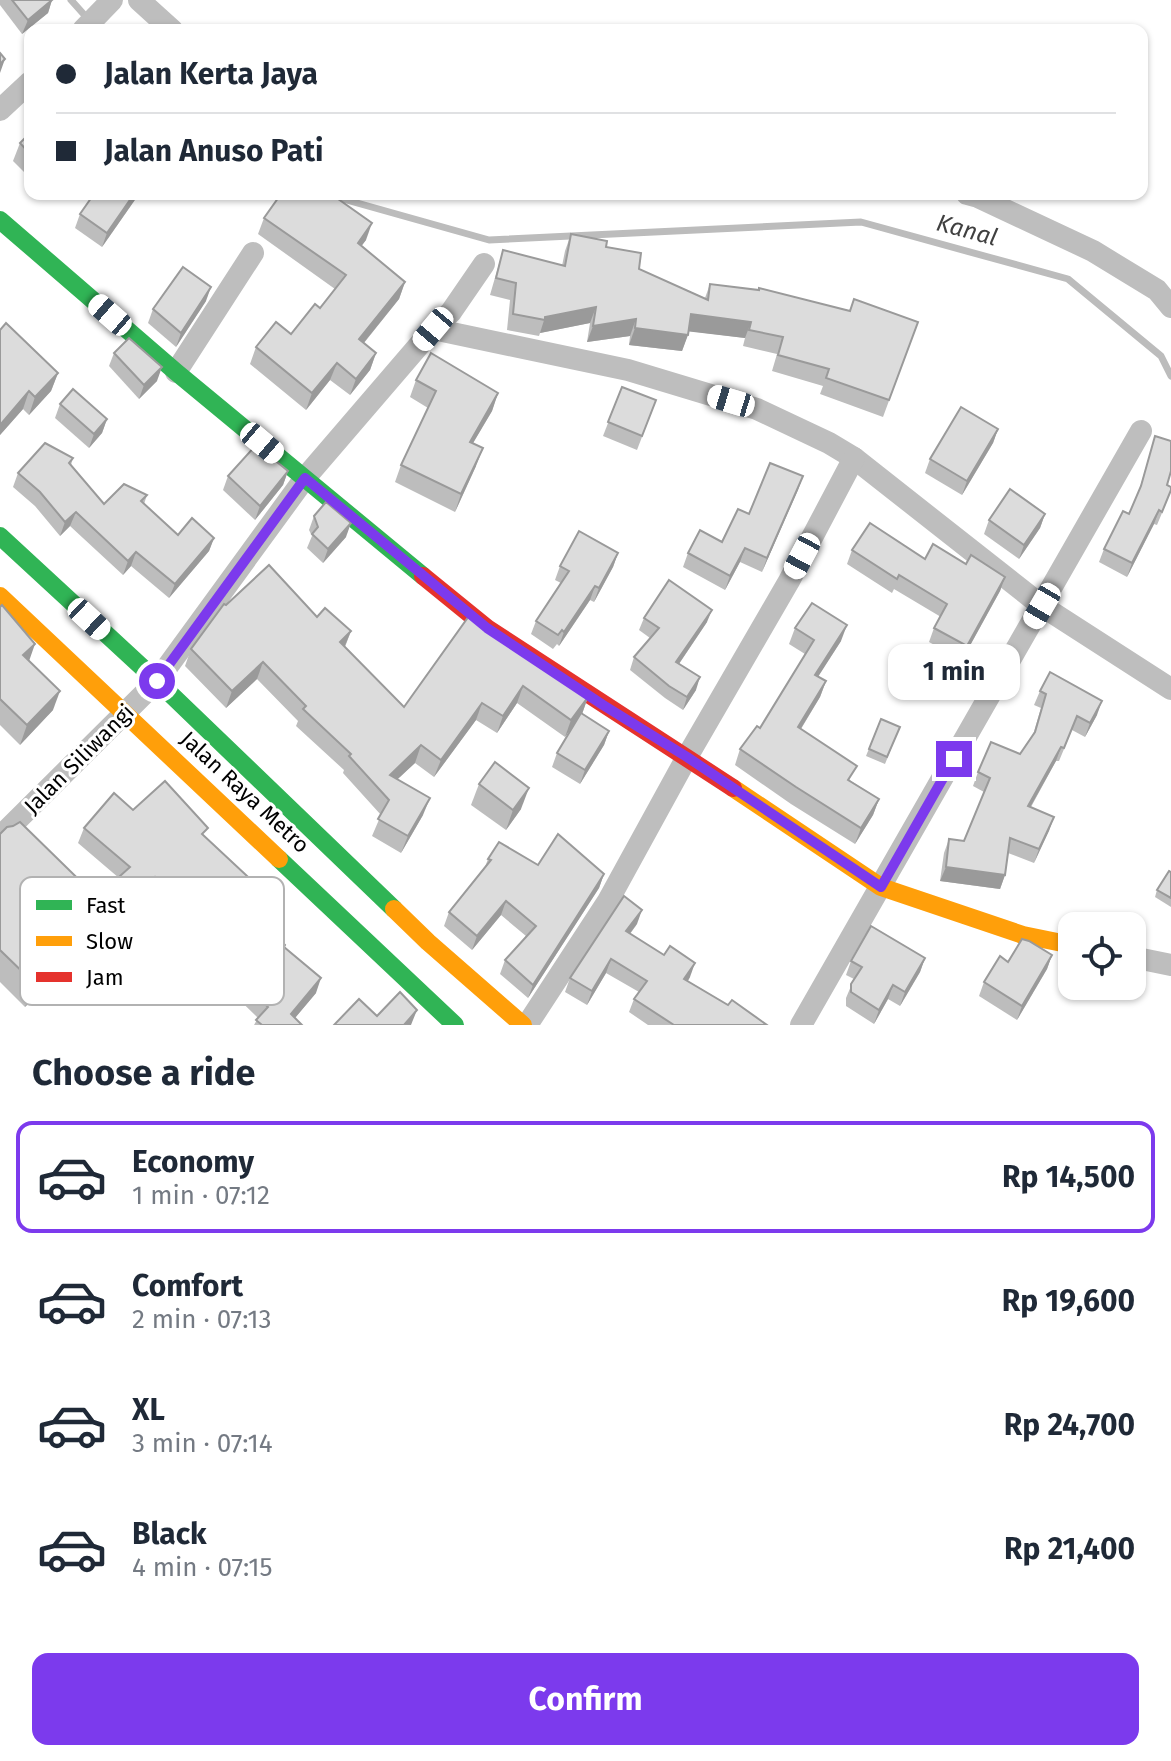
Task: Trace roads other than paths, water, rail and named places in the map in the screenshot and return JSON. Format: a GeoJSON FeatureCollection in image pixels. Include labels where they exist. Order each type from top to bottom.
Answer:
{"type":"FeatureCollection","features":[{"type":"Feature","properties":{"kind":"main road"},"geometry":{"type":"LineString","coordinates":[[0,220],[176,372],[487,628],[881,887],[1023,935],[1058,942]]}},
{"type":"Feature","properties":{"kind":"main road"},"geometry":{"type":"LineString","coordinates":[[0,536],[157,681],[428,942],[525,1025]]}},
{"type":"Feature","properties":{"kind":"main road","name":"Jalan Raya Metro"},"geometry":{"type":"LineString","coordinates":[[0,596],[455,1025]]}},
{"type":"Feature","properties":{"kind":"street"},"geometry":{"type":"LineString","coordinates":[[89,24],[112,0]]}},
{"type":"Feature","properties":{"kind":"street"},"geometry":{"type":"LineString","coordinates":[[139,0],[165,24]]}},
{"type":"Feature","properties":{"kind":"street"},"geometry":{"type":"LineString","coordinates":[[0,110],[24,88]]}},
{"type":"Feature","properties":{"kind":"street"},"geometry":{"type":"LineString","coordinates":[[984,200],[1093,251],[1157,290],[1171,307]]}},
{"type":"Feature","properties":{"kind":"street"},"geometry":{"type":"LineString","coordinates":[[176,372],[253,253]]}},
{"type":"Feature","properties":{"kind":"street","name":"Jalan Siliwangi"},"geometry":{"type":"LineString","coordinates":[[0,837],[157,681],[305,478],[451,312],[484,264]]}},
{"type":"Feature","properties":{"kind":"street"},"geometry":{"type":"LineString","coordinates":[[433,329],[628,370],[757,409],[829,443],[854,458],[1042,606],[1171,689]]}},
{"type":"Feature","properties":{"kind":"street"},"geometry":{"type":"LineString","coordinates":[[801,1025],[1141,431]]}},
{"type":"Feature","properties":{"kind":"street"},"geometry":{"type":"LineString","coordinates":[[525,1025],[608,901],[789,581],[854,458]]}},
{"type":"Feature","properties":{"kind":"street"},"geometry":{"type":"LineString","coordinates":[[1146,960],[1171,965]]}},
{"type":"Feature","properties":{"kind":"waterway","name":"Kanal"},"geometry":{"type":"LineString","coordinates":[[71,0],[88,19]]}},
{"type":"Feature","properties":{"kind":"waterway","name":"Kanal"},"geometry":{"type":"LineString","coordinates":[[347,200],[489,240],[861,222],[1068,279],[1161,356],[1171,376]]}}]}
